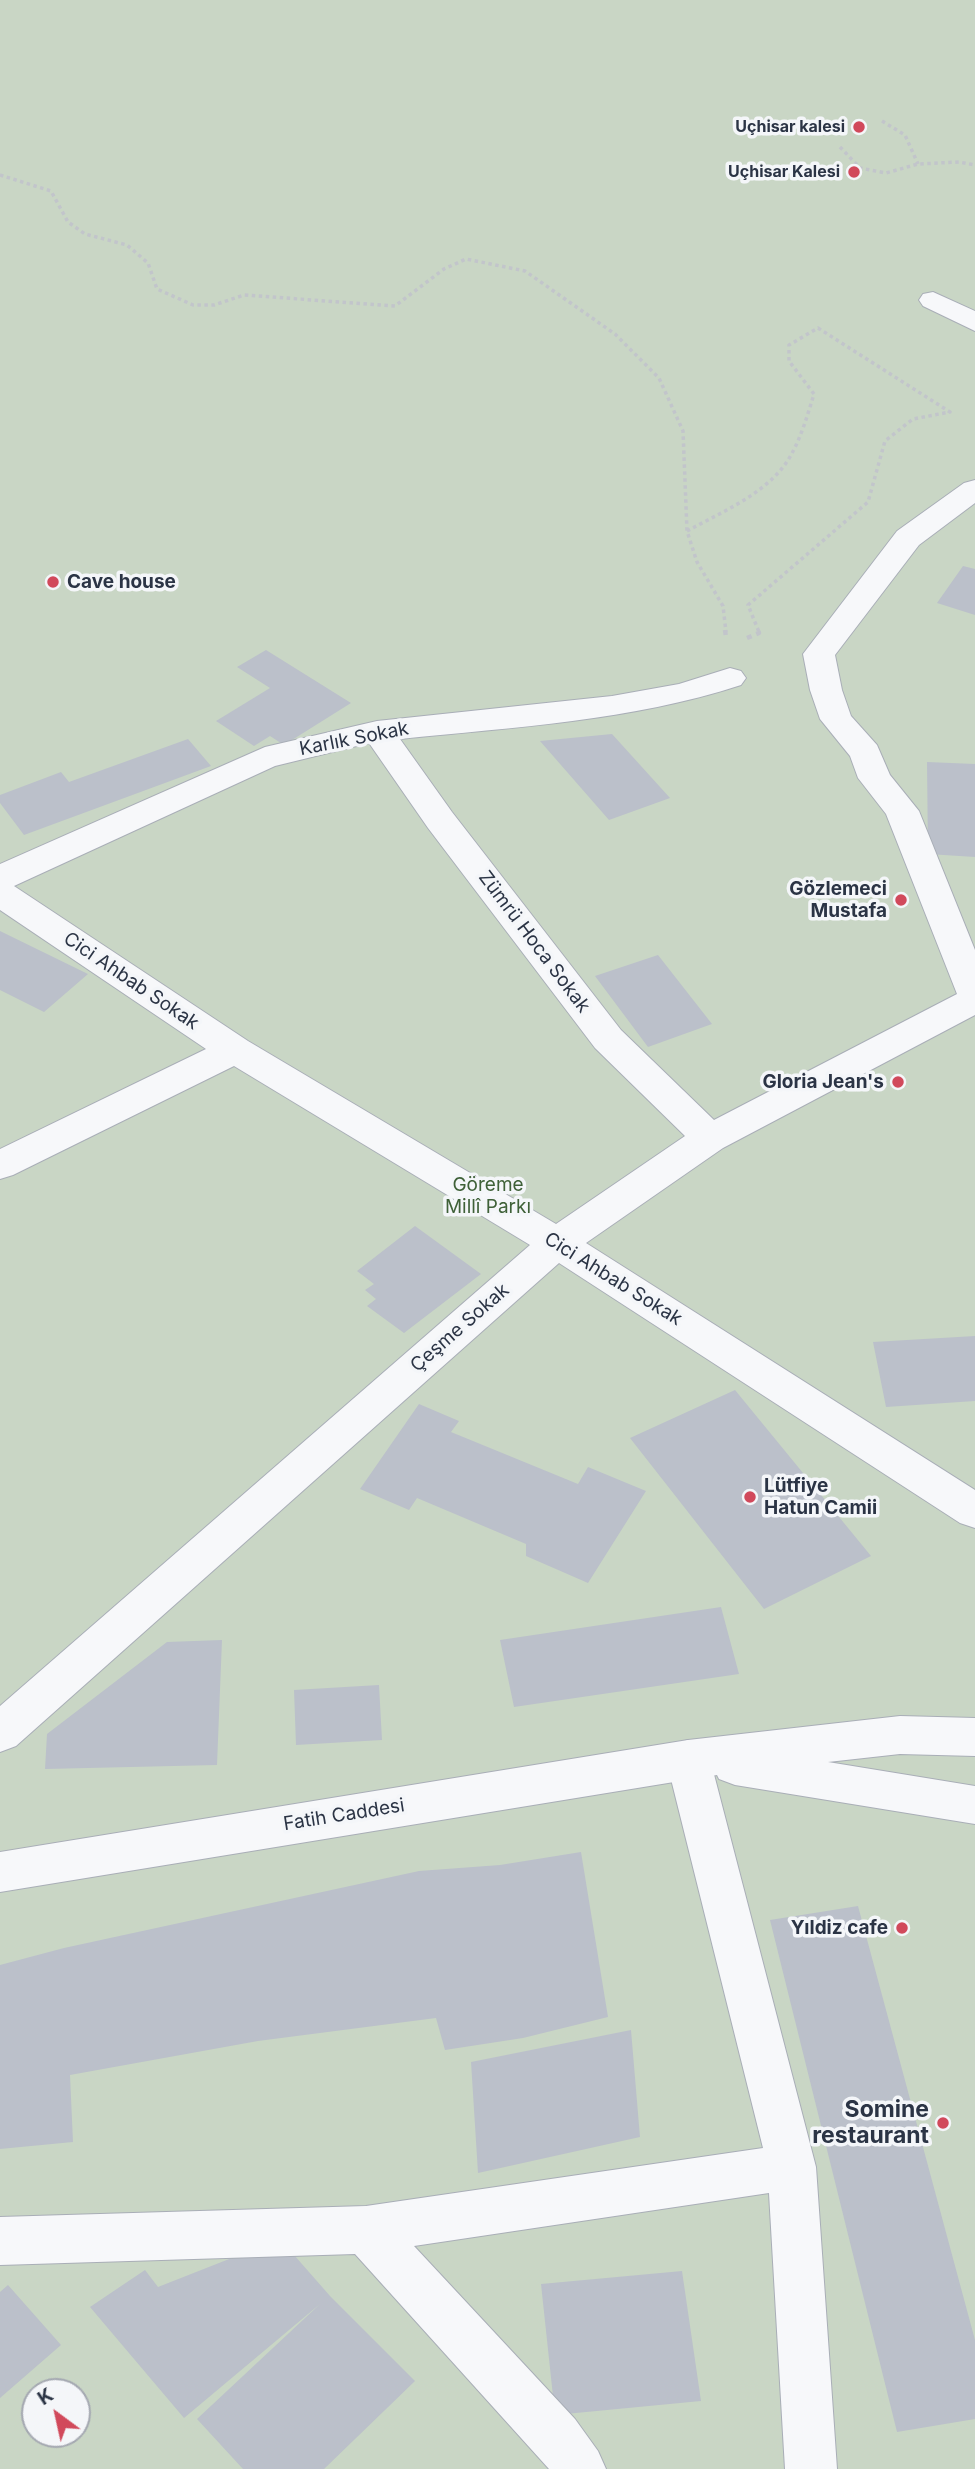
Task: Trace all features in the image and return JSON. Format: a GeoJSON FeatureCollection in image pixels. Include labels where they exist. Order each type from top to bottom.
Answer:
{"type":"FeatureCollection","features":[{"type":"Feature","properties":{"kind":"street"},"geometry":{"type":"LineString","coordinates":[[933,300],[975,322]]}},
{"type":"Feature","properties":{"kind":"street"},"geometry":{"type":"LineString","coordinates":[[975,489],[908,538],[819,654],[826,690],[836,719],[865,753],[875,778],[902,811],[975,997]]}},
{"type":"Feature","properties":{"kind":"street","name":"Karlık Sokak"},"geometry":{"type":"LineString","coordinates":[[0,878],[265,758],[377,731],[612,706],[684,694],[728,662]]}},
{"type":"Feature","properties":{"kind":"street","name":"Zümrü Hoca Sokak"},"geometry":{"type":"LineString","coordinates":[[377,731],[440,820],[608,1039],[710,1138]]}},
{"type":"Feature","properties":{"kind":"street","name":"Cici Ahbab Sokak"},"geometry":{"type":"LineString","coordinates":[[0,893],[235,1050],[557,1243],[975,1511]]}},
{"type":"Feature","properties":{"kind":"street","name":"Çeşme Sokak"},"geometry":{"type":"LineString","coordinates":[[0,1733],[557,1243],[710,1138],[975,997]]}},
{"type":"Feature","properties":{"kind":"street"},"geometry":{"type":"LineString","coordinates":[[0,1165],[235,1050]]}},
{"type":"Feature","properties":{"kind":"street","name":"Fatih Caddesi"},"geometry":{"type":"LineString","coordinates":[[0,1872],[688,1759],[900,1735],[975,1737]]}},
{"type":"Feature","properties":{"kind":"street"},"geometry":{"type":"LineString","coordinates":[[688,1759],[792,2166],[811,2469]]}},
{"type":"Feature","properties":{"kind":"street","name":"Fatih Caddesi"},"geometry":{"type":"LineString","coordinates":[[688,1759],[975,1805]]}},
{"type":"Feature","properties":{"kind":"street"},"geometry":{"type":"LineString","coordinates":[[0,2241],[366,2230],[792,2166]]}},
{"type":"Feature","properties":{"kind":"street"},"geometry":{"type":"LineString","coordinates":[[366,2230],[557,2437],[580,2469]]}},
{"type":"Feature","properties":{"kind":"path"},"geometry":{"type":"LineString","coordinates":[[882,121],[905,135],[918,164]]}},
{"type":"Feature","properties":{"kind":"path"},"geometry":{"type":"LineString","coordinates":[[840,147],[860,168],[886,173],[918,164],[959,162],[975,165]]}},
{"type":"Feature","properties":{"kind":"path"},"geometry":{"type":"LineString","coordinates":[[0,176],[51,191],[68,222],[85,234],[127,244],[148,263],[157,289],[193,305],[214,305],[244,295],[395,306],[444,269],[466,259],[525,271],[615,334],[659,378],[683,431],[687,531],[697,562],[723,606],[728,662]]}},
{"type":"Feature","properties":{"kind":"path"},"geometry":{"type":"LineString","coordinates":[[687,531],[732,506],[780,471],[805,422],[814,394],[789,361],[789,345],[818,328],[950,412],[913,419],[885,441],[868,502],[748,606],[759,634],[728,662]]}},
{"type":"Feature","properties":{"kind":"green space","name":"Göreme Millî Parkı"},"geometry":{"type":"Polygon","coordinates":[[[0,0],[975,0],[975,2469],[0,2469],[0,0]]]}},
{"type":"Feature","properties":{"kind":"building"},"geometry":{"type":"Polygon","coordinates":[[[963,566],[975,569],[975,615],[937,603],[963,566]]]}},
{"type":"Feature","properties":{"kind":"building"},"geometry":{"type":"Polygon","coordinates":[[[266,650],[351,703],[284,745],[270,736],[254,746],[216,721],[270,688],[237,667],[266,650]]]}},
{"type":"Feature","properties":{"kind":"building"},"geometry":{"type":"Polygon","coordinates":[[[612,734],[670,798],[609,820],[540,741],[612,734]]]}},
{"type":"Feature","properties":{"kind":"building"},"geometry":{"type":"Polygon","coordinates":[[[188,739],[211,766],[24,835],[0,803],[0,795],[61,772],[69,782],[188,739]]]}},
{"type":"Feature","properties":{"kind":"building"},"geometry":{"type":"Polygon","coordinates":[[[927,762],[975,764],[975,857],[928,854],[927,762]]]}},
{"type":"Feature","properties":{"kind":"building"},"geometry":{"type":"Polygon","coordinates":[[[0,931],[88,974],[44,1012],[0,990],[0,931]]]}},
{"type":"Feature","properties":{"kind":"building"},"geometry":{"type":"Polygon","coordinates":[[[658,955],[712,1024],[648,1047],[595,976],[658,955]]]}},
{"type":"Feature","properties":{"kind":"building"},"geometry":{"type":"Polygon","coordinates":[[[415,1226],[481,1274],[404,1333],[367,1306],[376,1299],[365,1290],[374,1284],[357,1271],[415,1226]]]}},
{"type":"Feature","properties":{"kind":"building"},"geometry":{"type":"Polygon","coordinates":[[[975,1336],[975,1401],[886,1407],[873,1342],[975,1336]]]}},
{"type":"Feature","properties":{"kind":"building","name":"Lütfiye Hatun Camii"},"geometry":{"type":"Polygon","coordinates":[[[735,1390],[871,1556],[764,1609],[630,1438],[735,1390]]]}},
{"type":"Feature","properties":{"kind":"building"},"geometry":{"type":"Polygon","coordinates":[[[419,1404],[459,1421],[451,1432],[578,1484],[588,1467],[646,1491],[588,1583],[526,1556],[526,1544],[417,1498],[409,1510],[360,1489],[419,1404]]]}},
{"type":"Feature","properties":{"kind":"building"},"geometry":{"type":"Polygon","coordinates":[[[721,1607],[739,1674],[514,1707],[500,1640],[721,1607]]]}},
{"type":"Feature","properties":{"kind":"building"},"geometry":{"type":"Polygon","coordinates":[[[222,1640],[217,1765],[45,1769],[47,1734],[167,1642],[222,1640]]]}},
{"type":"Feature","properties":{"kind":"building"},"geometry":{"type":"Polygon","coordinates":[[[379,1685],[382,1740],[296,1745],[294,1690],[379,1685]]]}},
{"type":"Feature","properties":{"kind":"building"},"geometry":{"type":"Polygon","coordinates":[[[581,1852],[608,2017],[523,2038],[445,2050],[436,2018],[258,2041],[70,2075],[73,2142],[0,2149],[0,1965],[64,1948],[419,1871],[500,1865],[581,1852]]]}},
{"type":"Feature","properties":{"kind":"building"},"geometry":{"type":"Polygon","coordinates":[[[858,1906],[975,2340],[975,2419],[897,2432],[770,1920],[858,1906]]]}},
{"type":"Feature","properties":{"kind":"building"},"geometry":{"type":"Polygon","coordinates":[[[631,2030],[640,2137],[478,2173],[471,2062],[631,2030]]]}},
{"type":"Feature","properties":{"kind":"building"},"geometry":{"type":"Polygon","coordinates":[[[280,2239],[330,2296],[415,2381],[324,2469],[243,2469],[197,2419],[320,2304],[184,2418],[90,2307],[145,2270],[158,2287],[280,2239]]]}},
{"type":"Feature","properties":{"kind":"building"},"geometry":{"type":"Polygon","coordinates":[[[682,2271],[701,2401],[555,2415],[541,2284],[682,2271]]]}},
{"type":"Feature","properties":{"kind":"building"},"geometry":{"type":"Polygon","coordinates":[[[8,2285],[61,2345],[0,2398],[0,2292],[8,2285]]]}},
{"type":"Feature","properties":{"kind":"place","name":"Uçhisar kalesi"},"geometry":{"type":"Point","coordinates":[859,127]}},
{"type":"Feature","properties":{"kind":"place","name":"Uçhisar Kalesi"},"geometry":{"type":"Point","coordinates":[854,172]}},
{"type":"Feature","properties":{"kind":"place","name":"Cave house"},"geometry":{"type":"Point","coordinates":[53,582]}},
{"type":"Feature","properties":{"kind":"place","name":"Gözlemeci Mustafa"},"geometry":{"type":"Point","coordinates":[901,900]}},
{"type":"Feature","properties":{"kind":"place","name":"Gloria Jean's"},"geometry":{"type":"Point","coordinates":[898,1082]}},
{"type":"Feature","properties":{"kind":"place","name":"Lütfiye Hatun Camii"},"geometry":{"type":"Point","coordinates":[750,1497]}},
{"type":"Feature","properties":{"kind":"place","name":"Yıldiz cafe"},"geometry":{"type":"Point","coordinates":[902,1928]}},
{"type":"Feature","properties":{"kind":"place","name":"Somine restaurant"},"geometry":{"type":"Point","coordinates":[943,2123]}}]}
